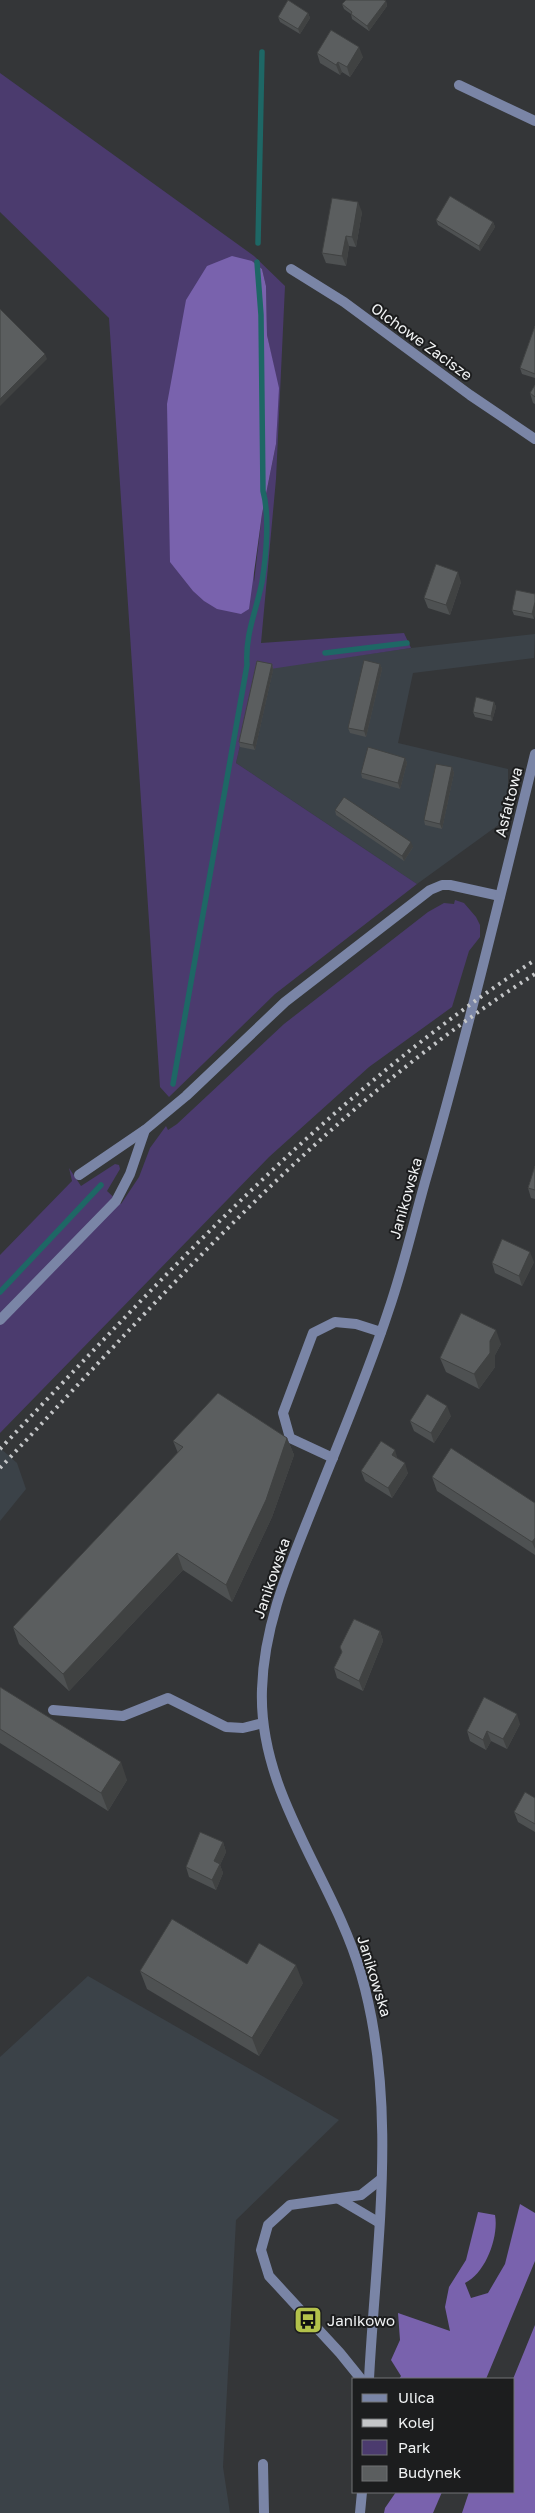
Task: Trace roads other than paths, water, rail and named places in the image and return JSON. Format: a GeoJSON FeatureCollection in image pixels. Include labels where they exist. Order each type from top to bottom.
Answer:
{"type":"FeatureCollection","features":[{"type":"Feature","properties":{"kind":"street"},"geometry":{"type":"LineString","coordinates":[[460,85],[535,121]]}},
{"type":"Feature","properties":{"kind":"street","name":"Olchowe Zacisze"},"geometry":{"type":"LineString","coordinates":[[291,269],[344,302],[470,395],[535,439]]}},
{"type":"Feature","properties":{"kind":"street","name":"Asfaltowa"},"geometry":{"type":"LineString","coordinates":[[510,857],[535,754]]}},
{"type":"Feature","properties":{"kind":"street","name":"Janikowska"},"geometry":{"type":"LineString","coordinates":[[369,2378],[380,2180],[380,2075],[377,2038],[361,1971],[335,1907],[291,1817],[279,1787],[263,1723],[263,1669],[275,1606],[381,1332],[454,1082],[510,857]]}},
{"type":"Feature","properties":{"kind":"street"},"geometry":{"type":"LineString","coordinates":[[79,1175],[145,1130],[186,1096],[285,1002],[430,890],[442,885],[500,896]]}},
{"type":"Feature","properties":{"kind":"street"},"geometry":{"type":"LineString","coordinates":[[0,1320],[116,1201],[130,1174],[145,1130]]}},
{"type":"Feature","properties":{"kind":"street"},"geometry":{"type":"LineString","coordinates":[[333,1458],[290,1438],[283,1413],[313,1333],[336,1322],[356,1324],[381,1332]]}},
{"type":"Feature","properties":{"kind":"street"},"geometry":{"type":"LineString","coordinates":[[53,1710],[123,1716],[168,1698],[226,1727],[242,1728],[263,1723]]}},
{"type":"Feature","properties":{"kind":"street"},"geometry":{"type":"LineString","coordinates":[[361,2378],[269,2276],[261,2250],[268,2225],[290,2205],[361,2195],[380,2180]]}},
{"type":"Feature","properties":{"kind":"street"},"geometry":{"type":"LineString","coordinates":[[339,2199],[378,2222]]}},
{"type":"Feature","properties":{"kind":"street"},"geometry":{"type":"LineString","coordinates":[[263,2464],[264,2513]]}},
{"type":"Feature","properties":{"kind":"street"},"geometry":{"type":"LineString","coordinates":[[360,2513],[362,2493]]}},
{"type":"Feature","properties":{"kind":"waterway"},"geometry":{"type":"LineString","coordinates":[[258,243],[262,52]]}},
{"type":"Feature","properties":{"kind":"waterway"},"geometry":{"type":"LineString","coordinates":[[173,1084],[247,665],[249,633],[262,582],[265,561],[267,524],[263,491],[261,315],[257,262]]}},
{"type":"Feature","properties":{"kind":"waterway"},"geometry":{"type":"LineString","coordinates":[[325,653],[407,643]]}},
{"type":"Feature","properties":{"kind":"waterway"},"geometry":{"type":"LineString","coordinates":[[0,1292],[101,1185]]}},
{"type":"Feature","properties":{"kind":"railway"},"geometry":{"type":"LineString","coordinates":[[0,1449],[189,1252],[253,1188],[319,1127],[388,1068],[460,1012],[535,960]]}},
{"type":"Feature","properties":{"kind":"railway"},"geometry":{"type":"LineString","coordinates":[[0,1468],[188,1269],[252,1204],[319,1141],[388,1081],[460,1025],[535,974]]}},
{"type":"Feature","properties":{"kind":"place","name":"Janikowo"},"geometry":{"type":"Point","coordinates":[308,2320]}}]}
